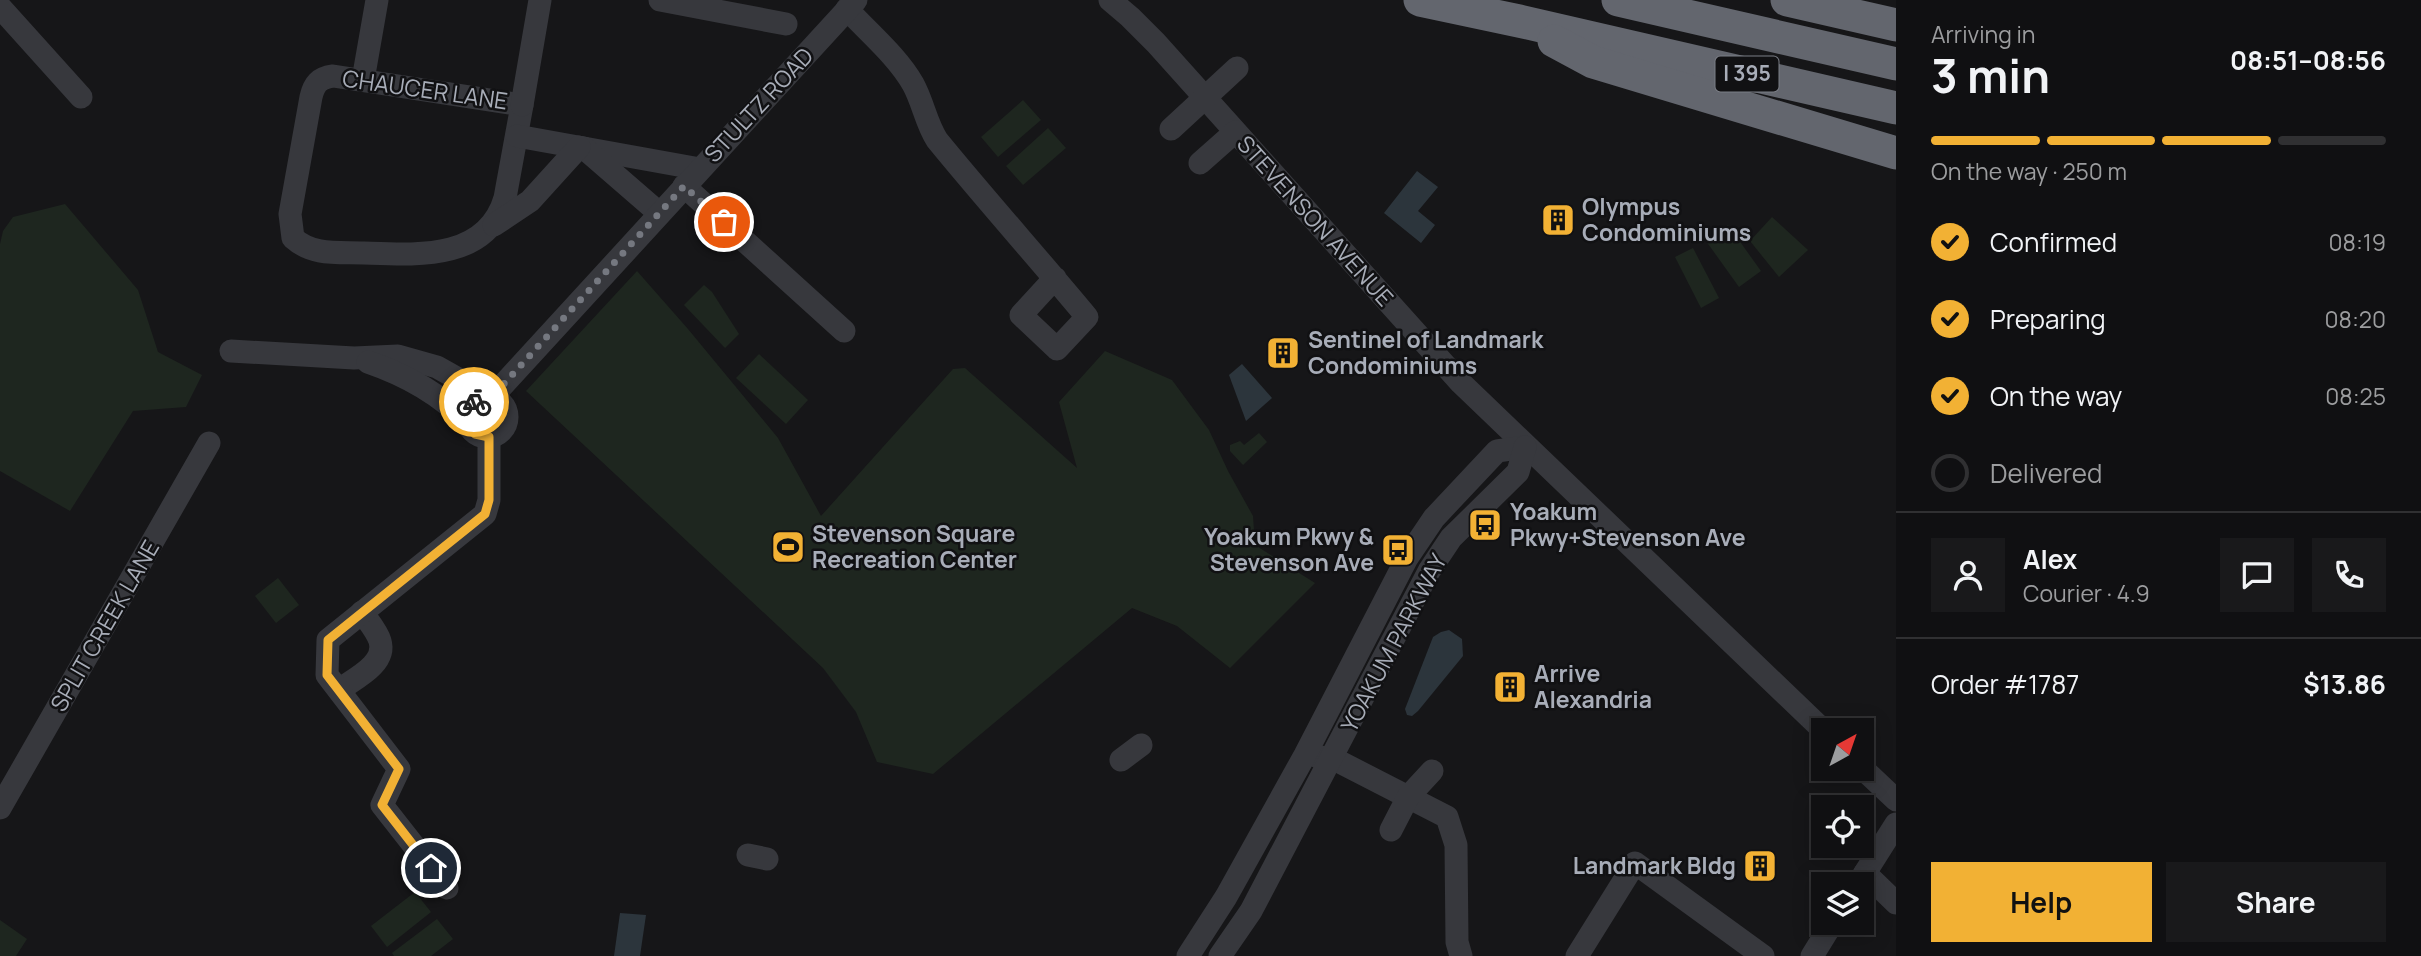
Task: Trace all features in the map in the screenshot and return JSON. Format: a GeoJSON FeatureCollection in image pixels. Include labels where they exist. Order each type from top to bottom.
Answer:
{"type":"FeatureCollection","features":[{"type":"Feature","properties":{"kind":"highway","name":"I 395"},"geometry":{"type":"LineString","coordinates":[[1420,0],[1896,108]]}},
{"type":"Feature","properties":{"kind":"highway"},"geometry":{"type":"LineString","coordinates":[[1618,0],[1896,64]]}},
{"type":"Feature","properties":{"kind":"highway"},"geometry":{"type":"LineString","coordinates":[[1787,0],[1896,25]]}},
{"type":"Feature","properties":{"kind":"highway"},"geometry":{"type":"LineString","coordinates":[[1519,21],[1593,62],[1896,153]]}},
{"type":"Feature","properties":{"kind":"street"},"geometry":{"type":"LineString","coordinates":[[363,80],[377,0]]}},
{"type":"Feature","properties":{"kind":"street"},"geometry":{"type":"LineString","coordinates":[[522,105],[540,0]]}},
{"type":"Feature","properties":{"kind":"street"},"geometry":{"type":"LineString","coordinates":[[660,0],[786,24]]}},
{"type":"Feature","properties":{"kind":"street","name":"STEVENSON AVENUE"},"geometry":{"type":"LineString","coordinates":[[1111,0],[1139,26],[1461,383],[1811,719]]}},
{"type":"Feature","properties":{"kind":"street"},"geometry":{"type":"LineString","coordinates":[[851,5],[907,74],[937,141],[1055,278]]}},
{"type":"Feature","properties":{"kind":"street","name":"STULTZ ROAD"},"geometry":{"type":"LineString","coordinates":[[488,397],[851,5]]}},
{"type":"Feature","properties":{"kind":"street"},"geometry":{"type":"LineString","coordinates":[[0,7],[81,97]]}},
{"type":"Feature","properties":{"kind":"street"},"geometry":{"type":"LineString","coordinates":[[1171,129],[1237,68]]}},
{"type":"Feature","properties":{"kind":"street","name":"CHAUCER LANE"},"geometry":{"type":"LineString","coordinates":[[488,228],[458,247],[420,255],[312,251],[293,238],[290,214],[314,86],[320,79],[333,76],[522,105],[517,136],[582,148],[692,178]]}},
{"type":"Feature","properties":{"kind":"street"},"geometry":{"type":"LineString","coordinates":[[1200,163],[1235,132]]}},
{"type":"Feature","properties":{"kind":"street"},"geometry":{"type":"LineString","coordinates":[[488,228],[502,210],[517,136]]}},
{"type":"Feature","properties":{"kind":"street"},"geometry":{"type":"LineString","coordinates":[[488,228],[530,201],[582,148],[659,214]]}},
{"type":"Feature","properties":{"kind":"street"},"geometry":{"type":"LineString","coordinates":[[692,178],[844,331]]}},
{"type":"Feature","properties":{"kind":"street"},"geometry":{"type":"LineString","coordinates":[[231,351],[354,358],[398,356],[419,360],[437,367],[503,405],[507,418],[501,431],[489,437],[475,434],[446,401],[388,369],[354,358]]}},
{"type":"Feature","properties":{"kind":"street"},"geometry":{"type":"LineString","coordinates":[[467,422],[468,408],[478,398],[488,397]]}},
{"type":"Feature","properties":{"kind":"street"},"geometry":{"type":"LineString","coordinates":[[447,888],[422,842],[382,805],[399,769],[358,733],[339,690],[327,675],[328,640],[485,514],[489,500],[489,437]]}},
{"type":"Feature","properties":{"kind":"street","name":"SPLIT CREEK LANE"},"geometry":{"type":"LineString","coordinates":[[0,808],[209,443]]}},
{"type":"Feature","properties":{"kind":"street","name":"YOAKUM PARKWAY"},"geometry":{"type":"LineString","coordinates":[[1188,956],[1226,897],[1305,755],[1407,558],[1434,518],[1497,451],[1525,447],[1518,472],[1451,538],[1429,571],[1251,911],[1220,956]]}},
{"type":"Feature","properties":{"kind":"street"},"geometry":{"type":"LineString","coordinates":[[339,690],[375,664],[380,655],[381,642],[362,612]]}},
{"type":"Feature","properties":{"kind":"street"},"geometry":{"type":"LineString","coordinates":[[1121,760],[1141,745]]}},
{"type":"Feature","properties":{"kind":"street"},"geometry":{"type":"LineString","coordinates":[[1305,755],[1332,758],[1447,817],[1456,845],[1457,942],[1461,956]]}},
{"type":"Feature","properties":{"kind":"street"},"geometry":{"type":"LineString","coordinates":[[1391,830],[1408,797],[1432,771]]}},
{"type":"Feature","properties":{"kind":"street"},"geometry":{"type":"LineString","coordinates":[[1874,779],[1896,800]]}},
{"type":"Feature","properties":{"kind":"street"},"geometry":{"type":"LineString","coordinates":[[1865,872],[1896,824]]}},
{"type":"Feature","properties":{"kind":"street"},"geometry":{"type":"LineString","coordinates":[[1577,956],[1635,863],[1763,956]]}},
{"type":"Feature","properties":{"kind":"street"},"geometry":{"type":"LineString","coordinates":[[1874,886],[1895,900]]}},
{"type":"Feature","properties":{"kind":"street"},"geometry":{"type":"LineString","coordinates":[[1812,956],[1825,935]]}},
{"type":"Feature","properties":{"kind":"shaded area"},"geometry":{"type":"Polygon","coordinates":[[[1023,100],[1041,120],[998,157],[981,137],[1023,100]]]}},
{"type":"Feature","properties":{"kind":"shaded area"},"geometry":{"type":"Polygon","coordinates":[[[1048,128],[1066,148],[1023,185],[1006,166],[1048,128]]]}},
{"type":"Feature","properties":{"kind":"shaded area"},"geometry":{"type":"Polygon","coordinates":[[[1417,171],[1438,187],[1418,211],[1435,225],[1421,243],[1384,213],[1417,171]]]}},
{"type":"Feature","properties":{"kind":"shaded area"},"geometry":{"type":"Polygon","coordinates":[[[65,204],[138,290],[158,352],[202,375],[186,407],[133,411],[70,511],[0,471],[0,244],[3,231],[13,217],[65,204]]]}},
{"type":"Feature","properties":{"kind":"shaded area"},"geometry":{"type":"Polygon","coordinates":[[[1772,217],[1808,250],[1779,277],[1750,241],[1772,217]]]}},
{"type":"Feature","properties":{"kind":"shaded area"},"geometry":{"type":"Polygon","coordinates":[[[1728,225],[1761,271],[1739,287],[1706,241],[1728,225]]]}},
{"type":"Feature","properties":{"kind":"shaded area"},"geometry":{"type":"Polygon","coordinates":[[[1693,248],[1719,298],[1701,308],[1675,257],[1693,248]]]}},
{"type":"Feature","properties":{"kind":"shaded area"},"geometry":{"type":"Polygon","coordinates":[[[637,271],[778,438],[821,516],[953,369],[965,368],[1077,468],[1059,402],[1105,351],[1172,380],[1209,430],[1253,516],[1255,545],[1315,583],[1230,668],[1177,626],[1132,608],[933,774],[877,762],[856,712],[823,668],[526,391],[637,271]]]}},
{"type":"Feature","properties":{"kind":"shaded area"},"geometry":{"type":"Polygon","coordinates":[[[704,285],[712,292],[739,334],[725,348],[684,305],[704,285]]]}},
{"type":"Feature","properties":{"kind":"shaded area"},"geometry":{"type":"Polygon","coordinates":[[[759,354],[808,400],[786,424],[736,378],[759,354]]]}},
{"type":"Feature","properties":{"kind":"shaded area"},"geometry":{"type":"Polygon","coordinates":[[[1242,364],[1272,398],[1246,421],[1229,375],[1242,364]]]}},
{"type":"Feature","properties":{"kind":"shaded area"},"geometry":{"type":"Polygon","coordinates":[[[1259,433],[1267,442],[1243,465],[1230,451],[1230,445],[1240,441],[1244,445],[1259,433]]]}},
{"type":"Feature","properties":{"kind":"shaded area"},"geometry":{"type":"Polygon","coordinates":[[[278,578],[299,605],[276,623],[255,596],[278,578]]]}},
{"type":"Feature","properties":{"kind":"shaded area"},"geometry":{"type":"Polygon","coordinates":[[[1449,630],[1462,639],[1463,656],[1418,711],[1412,716],[1407,715],[1405,709],[1433,637],[1449,630]]]}},
{"type":"Feature","properties":{"kind":"shaded area"},"geometry":{"type":"Polygon","coordinates":[[[415,892],[431,912],[387,947],[371,926],[415,892]]]}},
{"type":"Feature","properties":{"kind":"shaded area"},"geometry":{"type":"Polygon","coordinates":[[[620,913],[646,915],[640,956],[614,956],[620,913]]]}},
{"type":"Feature","properties":{"kind":"shaded area"},"geometry":{"type":"Polygon","coordinates":[[[437,919],[453,939],[431,956],[394,956],[392,953],[437,919]]]}},
{"type":"Feature","properties":{"kind":"shaded area"},"geometry":{"type":"Polygon","coordinates":[[[0,920],[27,939],[16,956],[0,956],[0,920]]]}},
{"type":"Feature","properties":{"kind":"way so far"},"geometry":{"type":"LineString","coordinates":[[474,402],[478,398],[492,397],[684,186],[724,222]]}},
{"type":"Feature","properties":{"kind":"place","name":"Olympus Condominiums"},"geometry":{"type":"Point","coordinates":[1558,220]}},
{"type":"Feature","properties":{"kind":"place","name":"Sentinel of Landmark Condominiums"},"geometry":{"type":"Point","coordinates":[1283,353]}},
{"type":"Feature","properties":{"kind":"place","name":"Yoakum Pkwy+Stevenson Ave"},"geometry":{"type":"Point","coordinates":[1485,525]}},
{"type":"Feature","properties":{"kind":"place","name":"Stevenson Square Recreation Center"},"geometry":{"type":"Point","coordinates":[788,547]}},
{"type":"Feature","properties":{"kind":"place","name":"Yoakum Pkwy & Stevenson Ave"},"geometry":{"type":"Point","coordinates":[1398,550]}},
{"type":"Feature","properties":{"kind":"place","name":"Arrive Alexandria"},"geometry":{"type":"Point","coordinates":[1510,687]}},
{"type":"Feature","properties":{"kind":"place","name":"Landmark Bldg"},"geometry":{"type":"Point","coordinates":[1760,866]}},
{"type":"Feature","properties":{"kind":"route"},"geometry":{"type":"LineString","coordinates":[[431,868],[382,805],[399,769],[327,675],[328,640],[485,514],[489,500],[489,437],[475,434],[467,422],[468,408],[474,402]]}}]}
